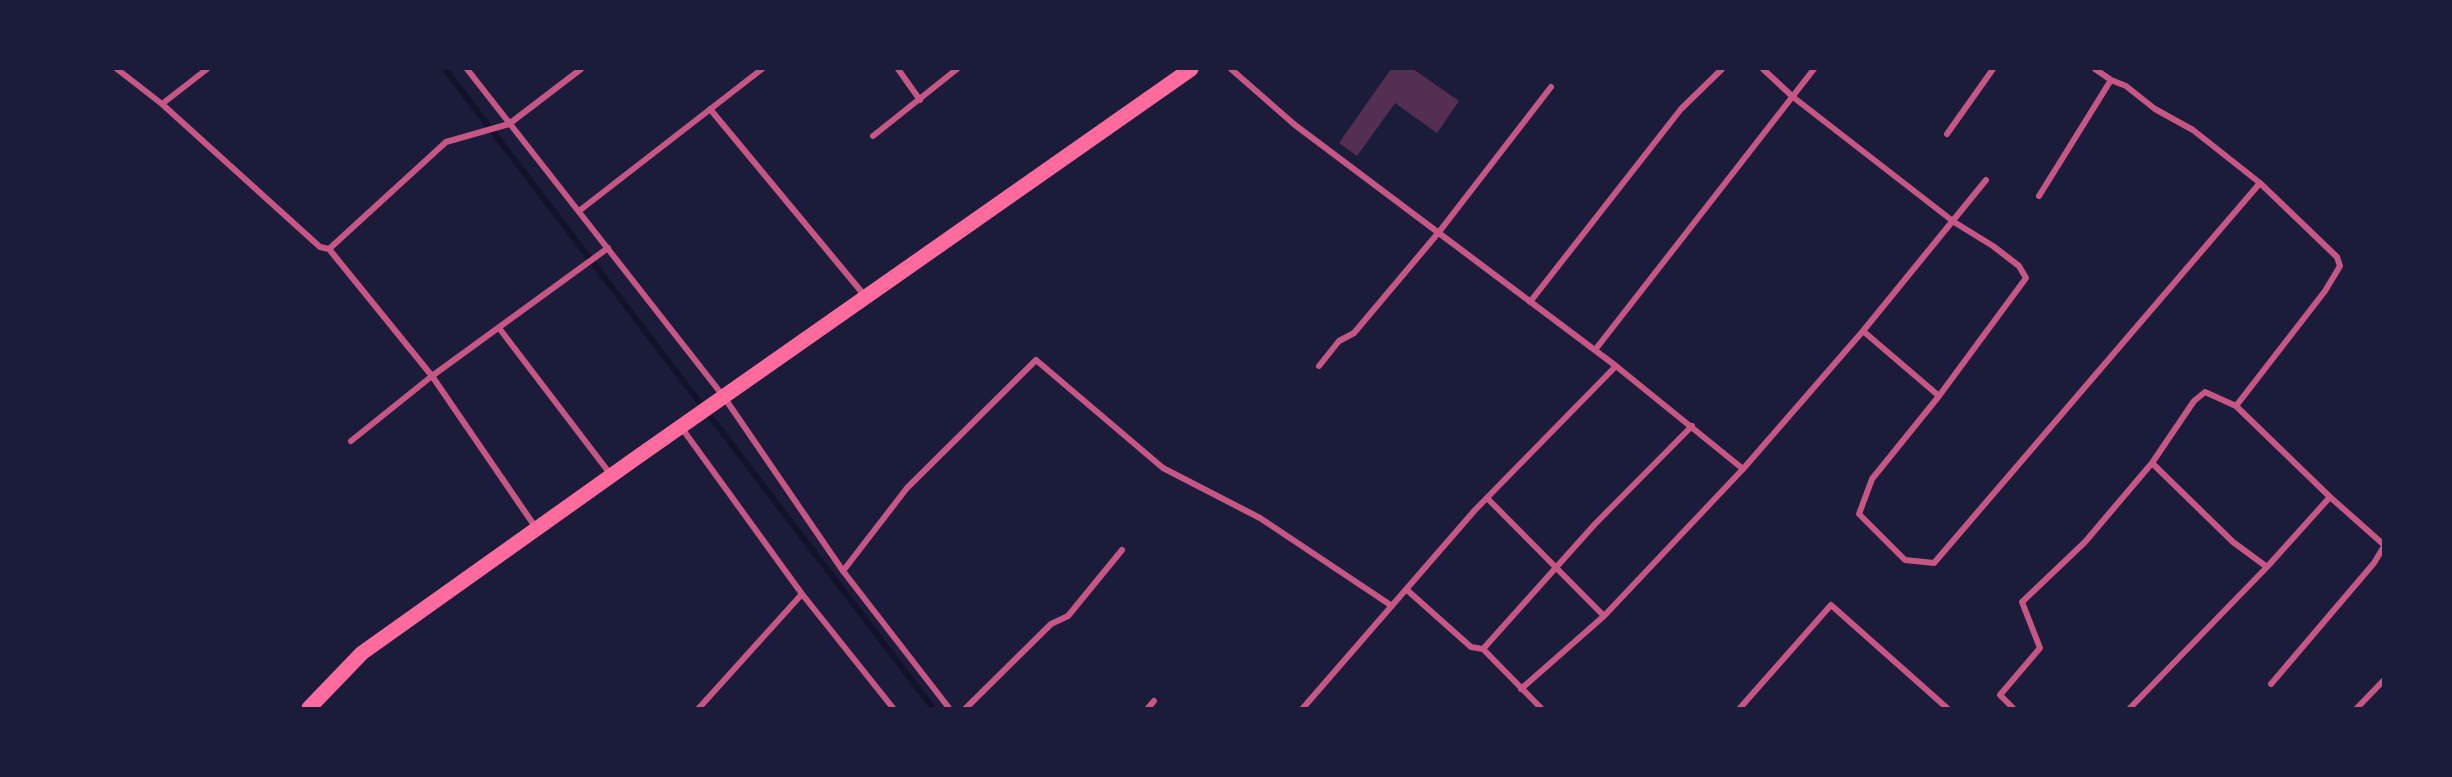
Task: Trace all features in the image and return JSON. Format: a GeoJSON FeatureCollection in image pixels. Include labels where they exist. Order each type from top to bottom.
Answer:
{"type":"FeatureCollection","features":[{"type":"Feature","properties":{"kind":"main road"},"geometry":{"type":"LineString","coordinates":[[309,708],[362,653],[1191,69]]}},
{"type":"Feature","properties":{"kind":"street"},"geometry":{"type":"LineString","coordinates":[[117,69],[162,104],[320,247],[328,249],[432,376],[536,529]]}},
{"type":"Feature","properties":{"kind":"street"},"geometry":{"type":"LineString","coordinates":[[162,104],[207,69]]}},
{"type":"Feature","properties":{"kind":"street"},"geometry":{"type":"LineString","coordinates":[[467,69],[608,248],[843,571],[949,708]]}},
{"type":"Feature","properties":{"kind":"street"},"geometry":{"type":"LineString","coordinates":[[328,249],[446,142],[509,124],[581,69]]}},
{"type":"Feature","properties":{"kind":"street"},"geometry":{"type":"LineString","coordinates":[[579,211],[762,69]]}},
{"type":"Feature","properties":{"kind":"street"},"geometry":{"type":"LineString","coordinates":[[898,69],[920,100]]}},
{"type":"Feature","properties":{"kind":"street"},"geometry":{"type":"LineString","coordinates":[[873,136],[957,69]]}},
{"type":"Feature","properties":{"kind":"street"},"geometry":{"type":"LineString","coordinates":[[1231,69],[1294,126],[1616,366],[1743,469]]}},
{"type":"Feature","properties":{"kind":"street"},"geometry":{"type":"LineString","coordinates":[[1530,302],[1681,109],[1722,69]]}},
{"type":"Feature","properties":{"kind":"street"},"geometry":{"type":"LineString","coordinates":[[1762,69],[1793,97],[1954,222],[2019,266],[2026,278],[1939,396],[1872,479],[1859,514],[1905,560],[1934,563],[2260,183]]}},
{"type":"Feature","properties":{"kind":"street"},"geometry":{"type":"LineString","coordinates":[[1595,350],[1815,69]]}},
{"type":"Feature","properties":{"kind":"street"},"geometry":{"type":"LineString","coordinates":[[1947,134],[1993,69]]}},
{"type":"Feature","properties":{"kind":"street"},"geometry":{"type":"LineString","coordinates":[[2095,69],[2111,80],[2126,86],[2155,110],[2193,130],[2260,183],[2337,257],[2340,266],[2325,291],[2236,406]]}},
{"type":"Feature","properties":{"kind":"street"},"geometry":{"type":"LineString","coordinates":[[2039,196],[2111,80]]}},
{"type":"Feature","properties":{"kind":"street"},"geometry":{"type":"LineString","coordinates":[[1319,366],[1339,341],[1354,333],[1439,232],[1551,87]]}},
{"type":"Feature","properties":{"kind":"street"},"geometry":{"type":"LineString","coordinates":[[710,109],[866,297]]}},
{"type":"Feature","properties":{"kind":"street"},"geometry":{"type":"LineString","coordinates":[[1521,689],[1604,616],[1743,469],[1863,331],[1986,180]]}},
{"type":"Feature","properties":{"kind":"street"},"geometry":{"type":"LineString","coordinates":[[351,441],[432,376],[608,248]]}},
{"type":"Feature","properties":{"kind":"street"},"geometry":{"type":"LineString","coordinates":[[499,328],[611,476]]}},
{"type":"Feature","properties":{"kind":"street"},"geometry":{"type":"LineString","coordinates":[[1863,331],[1939,396]]}},
{"type":"Feature","properties":{"kind":"street"},"geometry":{"type":"LineString","coordinates":[[843,571],[907,488],[1036,360],[1162,468],[1260,518],[1392,606]]}},
{"type":"Feature","properties":{"kind":"street"},"geometry":{"type":"LineString","coordinates":[[1303,708],[1487,498],[1616,366]]}},
{"type":"Feature","properties":{"kind":"street"},"geometry":{"type":"LineString","coordinates":[[2013,708],[2000,695],[2040,648],[2022,602],[2085,542],[2152,463],[2194,401],[2205,392],[2236,406],[2383,546],[2374,563],[2271,684]]}},
{"type":"Feature","properties":{"kind":"street"},"geometry":{"type":"LineString","coordinates":[[1483,649],[1556,567],[1692,426]]}},
{"type":"Feature","properties":{"kind":"street"},"geometry":{"type":"LineString","coordinates":[[681,427],[801,594],[893,708]]}},
{"type":"Feature","properties":{"kind":"street"},"geometry":{"type":"LineString","coordinates":[[2152,463],[2232,542],[2267,567]]}},
{"type":"Feature","properties":{"kind":"street"},"geometry":{"type":"LineString","coordinates":[[2130,708],[2267,567],[2330,497]]}},
{"type":"Feature","properties":{"kind":"street"},"geometry":{"type":"LineString","coordinates":[[1487,498],[1604,616]]}},
{"type":"Feature","properties":{"kind":"street"},"geometry":{"type":"LineString","coordinates":[[966,708],[1051,624],[1068,616],[1122,550]]}},
{"type":"Feature","properties":{"kind":"street"},"geometry":{"type":"LineString","coordinates":[[1407,590],[1471,647],[1483,649],[1541,708]]}},
{"type":"Feature","properties":{"kind":"street"},"geometry":{"type":"LineString","coordinates":[[699,708],[801,594]]}},
{"type":"Feature","properties":{"kind":"street"},"geometry":{"type":"LineString","coordinates":[[1740,708],[1831,605],[1947,708]]}},
{"type":"Feature","properties":{"kind":"street"},"geometry":{"type":"LineString","coordinates":[[2357,708],[2383,681]]}},
{"type":"Feature","properties":{"kind":"street"},"geometry":{"type":"LineString","coordinates":[[1148,708],[1154,701]]}},
{"type":"Feature","properties":{"kind":"building"},"geometry":{"type":"Polygon","coordinates":[[[1391,69],[1413,69],[1459,101],[1437,133],[1395,103],[1357,156],[1339,143],[1391,69]]]}},
{"type":"Feature","properties":{"kind":"waterway"},"geometry":{"type":"LineString","coordinates":[[445,69],[933,708]]}}]}
